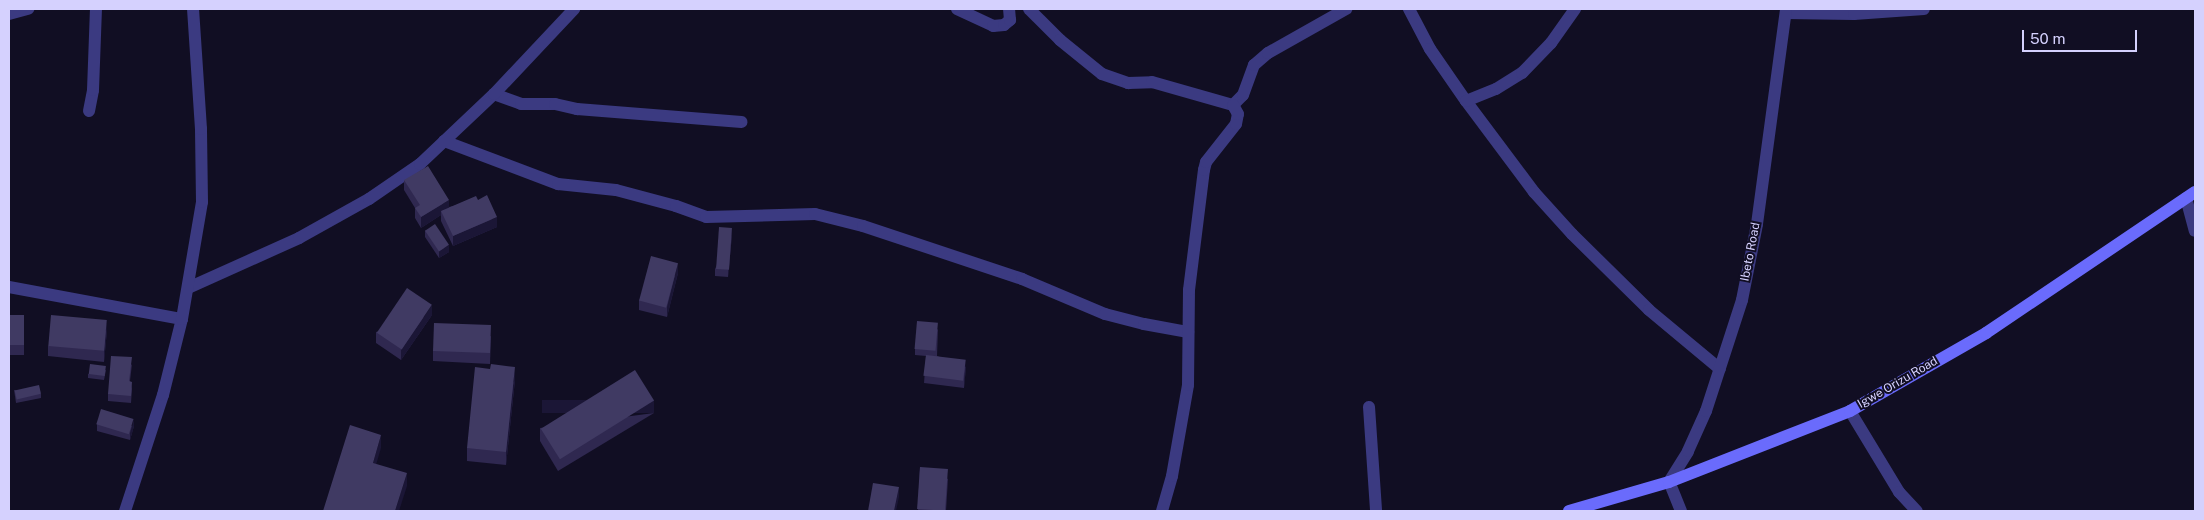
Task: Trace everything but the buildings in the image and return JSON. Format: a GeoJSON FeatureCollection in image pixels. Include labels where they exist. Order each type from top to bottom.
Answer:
{"type":"FeatureCollection","features":[{"type":"Feature","properties":{"kind":"main road","name":"Igwe Orizu Road"},"geometry":{"type":"LineString","coordinates":[[1569,511],[1669,482],[1850,411],[1986,333],[2190,195]]}},
{"type":"Feature","properties":{"kind":"street"},"geometry":{"type":"LineString","coordinates":[[9,14],[28,9]]}},
{"type":"Feature","properties":{"kind":"street"},"geometry":{"type":"LineString","coordinates":[[89,111],[93,90],[96,9]]}},
{"type":"Feature","properties":{"kind":"street"},"geometry":{"type":"LineString","coordinates":[[125,511],[162,395],[182,319],[202,202],[201,129],[193,9]]}},
{"type":"Feature","properties":{"kind":"street"},"geometry":{"type":"LineString","coordinates":[[188,288],[299,238],[368,199],[420,164],[494,94],[574,9]]}},
{"type":"Feature","properties":{"kind":"street"},"geometry":{"type":"LineString","coordinates":[[958,9],[993,26],[1004,25],[1010,20],[1009,9]]}},
{"type":"Feature","properties":{"kind":"street"},"geometry":{"type":"LineString","coordinates":[[1029,9],[1060,40],[1102,74],[1128,83],[1152,82],[1233,105],[1238,114],[1236,124],[1206,162],[1204,170],[1189,290],[1188,385],[1172,476],[1162,511]]}},
{"type":"Feature","properties":{"kind":"street"},"geometry":{"type":"LineString","coordinates":[[1233,105],[1243,95],[1254,65],[1268,53],[1346,9]]}},
{"type":"Feature","properties":{"kind":"street"},"geometry":{"type":"LineString","coordinates":[[1410,9],[1430,49],[1534,192],[1572,234],[1649,310],[1720,370]]}},
{"type":"Feature","properties":{"kind":"street"},"geometry":{"type":"LineString","coordinates":[[1466,101],[1496,89],[1522,73],[1551,43],[1575,9]]}},
{"type":"Feature","properties":{"kind":"street"},"geometry":{"type":"LineString","coordinates":[[1786,11],[1854,14],[1924,9]]}},
{"type":"Feature","properties":{"kind":"street","name":"Ibeto Road"},"geometry":{"type":"LineString","coordinates":[[1669,482],[1688,451],[1720,370],[1742,300],[1756,224],[1786,11]]}},
{"type":"Feature","properties":{"kind":"street"},"geometry":{"type":"LineString","coordinates":[[494,94],[521,104],[555,104],[577,109],[741,122]]}},
{"type":"Feature","properties":{"kind":"street"},"geometry":{"type":"LineString","coordinates":[[444,141],[558,184],[616,190],[676,206],[706,217],[815,214],[862,226],[1022,279],[1105,314],[1188,332]]}},
{"type":"Feature","properties":{"kind":"street"},"geometry":{"type":"LineString","coordinates":[[2190,195],[2195,231]]}},
{"type":"Feature","properties":{"kind":"street"},"geometry":{"type":"LineString","coordinates":[[9,288],[182,319]]}},
{"type":"Feature","properties":{"kind":"street"},"geometry":{"type":"LineString","coordinates":[[1369,408],[1376,511]]}},
{"type":"Feature","properties":{"kind":"street"},"geometry":{"type":"LineString","coordinates":[[1850,411],[1899,492],[1916,511]]}},
{"type":"Feature","properties":{"kind":"street"},"geometry":{"type":"LineString","coordinates":[[1669,482],[1681,511]]}}]}
